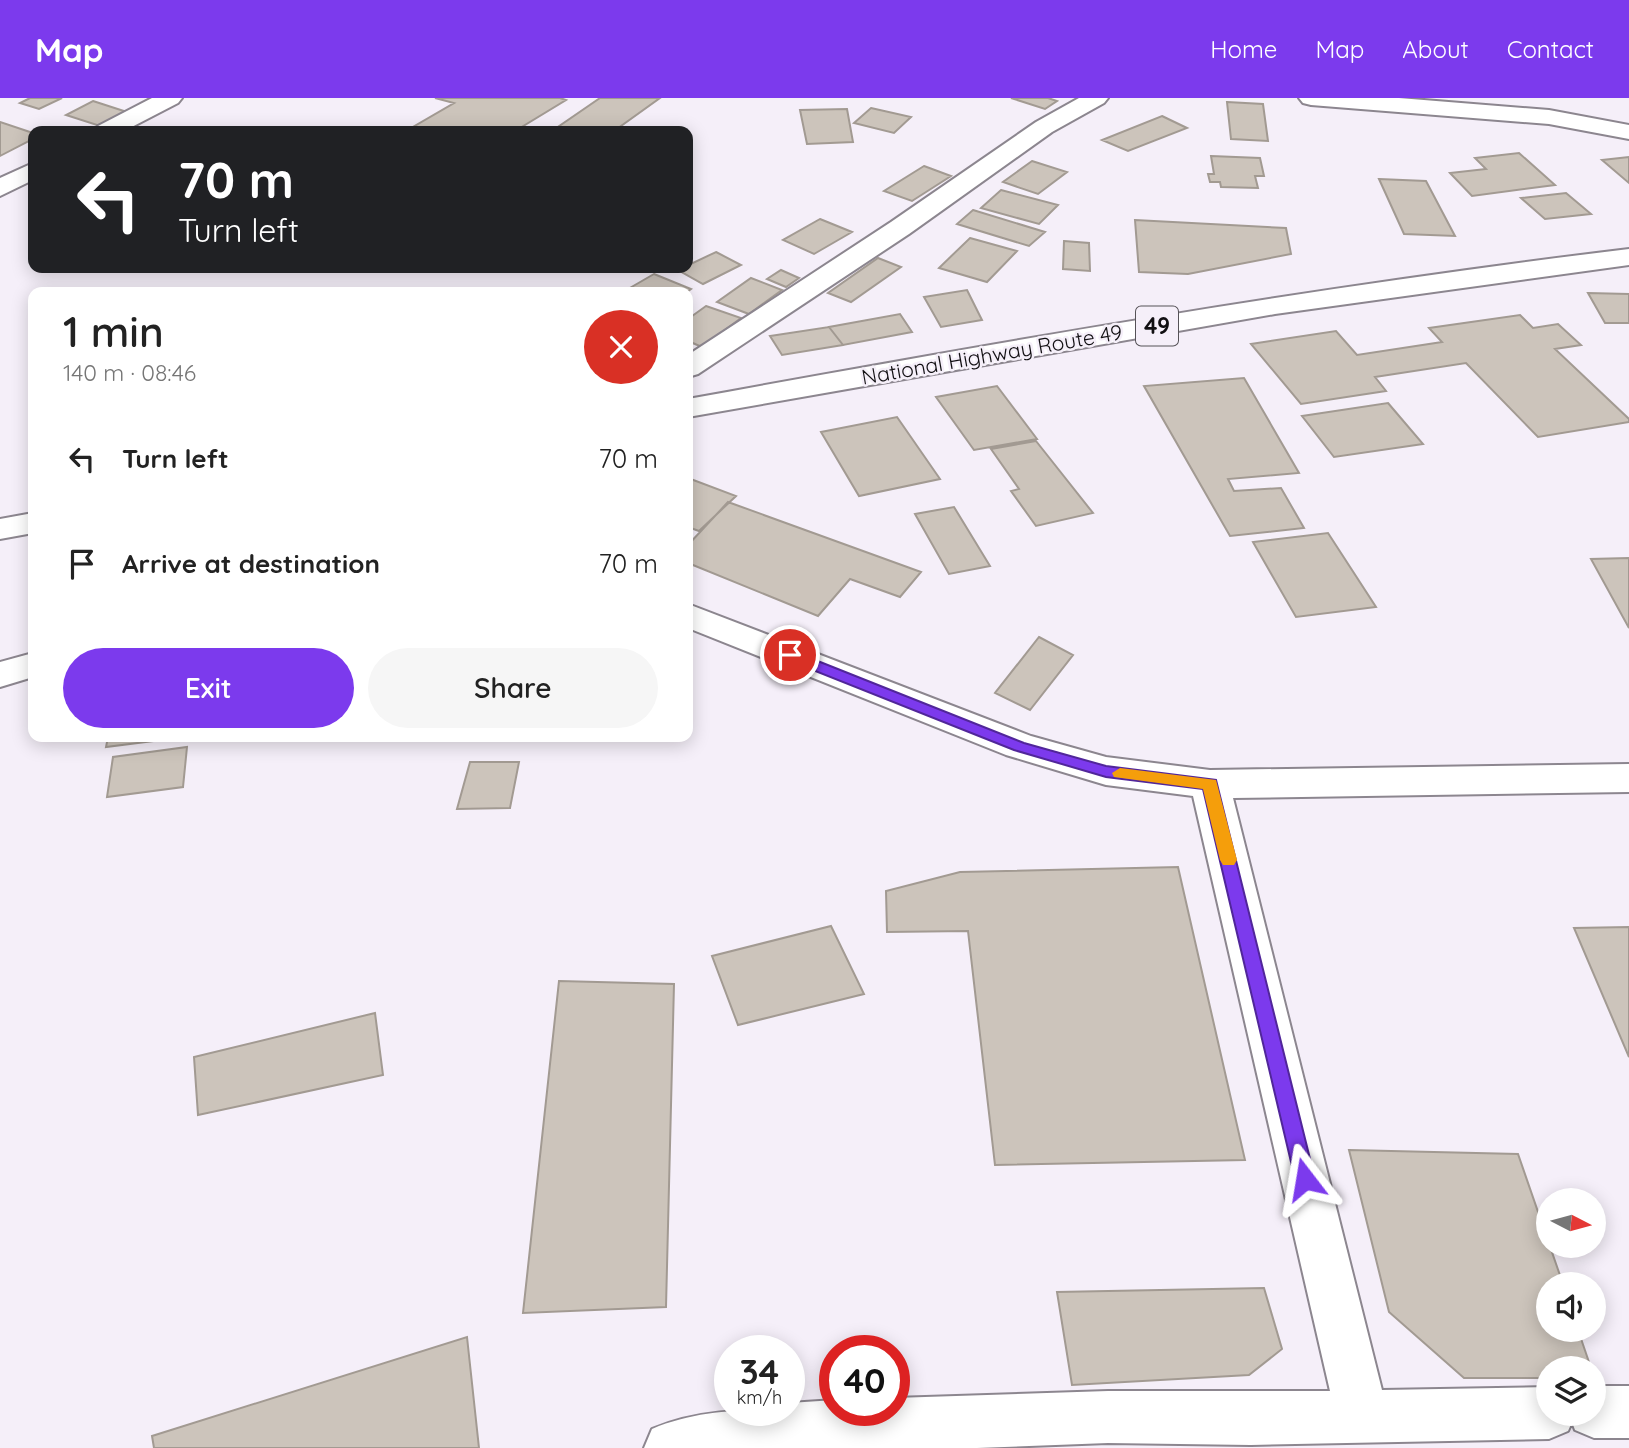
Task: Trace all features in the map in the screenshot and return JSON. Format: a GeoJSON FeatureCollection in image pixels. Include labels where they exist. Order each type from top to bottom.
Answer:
{"type":"FeatureCollection","features":[{"type":"Feature","properties":{"kind":"main road"},"geometry":{"type":"LineString","coordinates":[[116,126],[170,98]]}},
{"type":"Feature","properties":{"kind":"main road"},"geometry":{"type":"LineString","coordinates":[[693,365],[900,228],[1044,127],[1096,98]]}},
{"type":"Feature","properties":{"kind":"main road"},"geometry":{"type":"LineString","coordinates":[[1311,98],[1549,117],[1629,132]]}},
{"type":"Feature","properties":{"kind":"main road"},"geometry":{"type":"LineString","coordinates":[[0,188],[28,173]]}},
{"type":"Feature","properties":{"kind":"main road","name":"National Highway Route 49"},"geometry":{"type":"LineString","coordinates":[[693,381],[1415,259],[1629,231]]}},
{"type":"Feature","properties":{"kind":"main road","name":"National Highway Route 49"},"geometry":{"type":"LineString","coordinates":[[693,407],[1468,275],[1629,257]]}},
{"type":"Feature","properties":{"kind":"main road"},"geometry":{"type":"LineString","coordinates":[[0,502],[28,497]]}},
{"type":"Feature","properties":{"kind":"main road"},"geometry":{"type":"LineString","coordinates":[[0,529],[28,524]]}},
{"type":"Feature","properties":{"kind":"main road"},"geometry":{"type":"LineString","coordinates":[[693,617],[1019,747],[1106,772],[1210,784],[1629,778]]}},
{"type":"Feature","properties":{"kind":"main road"},"geometry":{"type":"LineString","coordinates":[[0,676],[28,667]]}},
{"type":"Feature","properties":{"kind":"main road"},"geometry":{"type":"LineString","coordinates":[[1210,784],[1362,1416]]}},
{"type":"Feature","properties":{"kind":"main road"},"geometry":{"type":"LineString","coordinates":[[1606,1412],[1629,1412]]}},
{"type":"Feature","properties":{"kind":"main road"},"geometry":{"type":"LineString","coordinates":[[671,1448],[688,1443],[799,1428],[1108,1417],[1251,1419],[1536,1413]]}},
{"type":"Feature","properties":{"kind":"building"},"geometry":{"type":"Polygon","coordinates":[[[30,98],[62,98],[39,109],[20,103],[30,98]]]}},
{"type":"Feature","properties":{"kind":"building"},"geometry":{"type":"Polygon","coordinates":[[[435,98],[566,100],[523,126],[415,126],[454,103],[435,98]]]}},
{"type":"Feature","properties":{"kind":"building"},"geometry":{"type":"Polygon","coordinates":[[[600,98],[660,98],[621,126],[559,126],[600,98]]]}},
{"type":"Feature","properties":{"kind":"building"},"geometry":{"type":"Polygon","coordinates":[[[1011,98],[1048,98],[1057,101],[1045,109],[1011,98]]]}},
{"type":"Feature","properties":{"kind":"building"},"geometry":{"type":"Polygon","coordinates":[[[93,101],[127,112],[100,126],[66,115],[93,101]]]}},
{"type":"Feature","properties":{"kind":"building"},"geometry":{"type":"Polygon","coordinates":[[[1227,102],[1263,104],[1268,141],[1231,139],[1227,102]]]}},
{"type":"Feature","properties":{"kind":"building"},"geometry":{"type":"Polygon","coordinates":[[[871,108],[911,117],[894,133],[854,123],[871,108]]]}},
{"type":"Feature","properties":{"kind":"building"},"geometry":{"type":"Polygon","coordinates":[[[847,109],[853,142],[807,144],[800,110],[847,109]]]}},
{"type":"Feature","properties":{"kind":"building"},"geometry":{"type":"Polygon","coordinates":[[[1162,116],[1187,128],[1128,151],[1102,140],[1162,116]]]}},
{"type":"Feature","properties":{"kind":"building"},"geometry":{"type":"Polygon","coordinates":[[[0,122],[28,131],[28,142],[0,156],[0,122]]]}},
{"type":"Feature","properties":{"kind":"building"},"geometry":{"type":"Polygon","coordinates":[[[1519,153],[1555,185],[1472,196],[1450,173],[1486,169],[1475,158],[1519,153]]]}},
{"type":"Feature","properties":{"kind":"building"},"geometry":{"type":"Polygon","coordinates":[[[1211,156],[1260,158],[1264,176],[1255,176],[1258,188],[1221,187],[1220,182],[1210,182],[1208,174],[1214,174],[1211,156]]]}},
{"type":"Feature","properties":{"kind":"building"},"geometry":{"type":"Polygon","coordinates":[[[1629,157],[1629,183],[1602,160],[1629,157]]]}},
{"type":"Feature","properties":{"kind":"building"},"geometry":{"type":"Polygon","coordinates":[[[1032,161],[1067,172],[1038,194],[1003,182],[1032,161]]]}},
{"type":"Feature","properties":{"kind":"building"},"geometry":{"type":"Polygon","coordinates":[[[924,166],[951,176],[912,201],[884,191],[924,166]]]}},
{"type":"Feature","properties":{"kind":"building"},"geometry":{"type":"Polygon","coordinates":[[[1379,179],[1426,181],[1455,236],[1404,234],[1379,179]]]}},
{"type":"Feature","properties":{"kind":"building"},"geometry":{"type":"Polygon","coordinates":[[[1001,190],[1058,205],[1039,224],[981,208],[1001,190]]]}},
{"type":"Feature","properties":{"kind":"building"},"geometry":{"type":"Polygon","coordinates":[[[1566,193],[1591,214],[1545,219],[1521,198],[1566,193]]]}},
{"type":"Feature","properties":{"kind":"building"},"geometry":{"type":"Polygon","coordinates":[[[973,210],[1045,232],[1029,246],[957,224],[973,210]]]}},
{"type":"Feature","properties":{"kind":"building"},"geometry":{"type":"Polygon","coordinates":[[[820,219],[852,232],[814,254],[783,240],[820,219]]]}},
{"type":"Feature","properties":{"kind":"building"},"geometry":{"type":"Polygon","coordinates":[[[1135,220],[1286,228],[1291,254],[1188,274],[1139,272],[1135,220]]]}},
{"type":"Feature","properties":{"kind":"building"},"geometry":{"type":"Polygon","coordinates":[[[970,238],[1017,251],[987,282],[939,268],[970,238]]]}},
{"type":"Feature","properties":{"kind":"building"},"geometry":{"type":"Polygon","coordinates":[[[1064,241],[1089,243],[1090,271],[1063,269],[1064,241]]]}},
{"type":"Feature","properties":{"kind":"building"},"geometry":{"type":"Polygon","coordinates":[[[716,252],[741,265],[703,284],[683,273],[693,273],[693,263],[716,252]]]}},
{"type":"Feature","properties":{"kind":"building"},"geometry":{"type":"Polygon","coordinates":[[[878,258],[901,267],[851,302],[828,293],[878,258]]]}},
{"type":"Feature","properties":{"kind":"building"},"geometry":{"type":"Polygon","coordinates":[[[781,270],[799,278],[786,287],[767,279],[781,270]]]}},
{"type":"Feature","properties":{"kind":"building"},"geometry":{"type":"Polygon","coordinates":[[[654,274],[686,287],[632,287],[654,274]]]}},
{"type":"Feature","properties":{"kind":"building"},"geometry":{"type":"Polygon","coordinates":[[[751,278],[782,290],[749,314],[717,302],[751,278]]]}},
{"type":"Feature","properties":{"kind":"building"},"geometry":{"type":"Polygon","coordinates":[[[967,290],[982,320],[941,327],[924,297],[967,290]]]}},
{"type":"Feature","properties":{"kind":"building"},"geometry":{"type":"Polygon","coordinates":[[[1588,293],[1629,294],[1629,323],[1605,323],[1588,293]]]}},
{"type":"Feature","properties":{"kind":"building"},"geometry":{"type":"Polygon","coordinates":[[[706,306],[741,318],[702,347],[693,343],[693,315],[706,306]]]}},
{"type":"Feature","properties":{"kind":"building"},"geometry":{"type":"Polygon","coordinates":[[[900,314],[912,332],[843,345],[829,327],[900,314]]]}},
{"type":"Feature","properties":{"kind":"building"},"geometry":{"type":"Polygon","coordinates":[[[1520,315],[1533,328],[1558,324],[1581,345],[1555,349],[1629,419],[1629,422],[1538,437],[1466,363],[1375,377],[1386,391],[1301,404],[1251,344],[1336,331],[1357,355],[1442,342],[1429,328],[1520,315]]]}},
{"type":"Feature","properties":{"kind":"building"},"geometry":{"type":"Polygon","coordinates":[[[829,327],[843,345],[782,355],[770,336],[829,327]]]}},
{"type":"Feature","properties":{"kind":"building"},"geometry":{"type":"Polygon","coordinates":[[[1244,378],[1299,473],[1228,479],[1234,491],[1281,488],[1304,528],[1230,536],[1144,386],[1244,378]]]}},
{"type":"Feature","properties":{"kind":"building"},"geometry":{"type":"Polygon","coordinates":[[[997,386],[1037,439],[974,450],[936,397],[997,386]]]}},
{"type":"Feature","properties":{"kind":"building"},"geometry":{"type":"Polygon","coordinates":[[[1388,403],[1423,444],[1334,457],[1302,416],[1388,403]]]}},
{"type":"Feature","properties":{"kind":"building"},"geometry":{"type":"Polygon","coordinates":[[[897,417],[940,479],[859,496],[821,432],[897,417]]]}},
{"type":"Feature","properties":{"kind":"building"},"geometry":{"type":"Polygon","coordinates":[[[1036,441],[1093,513],[1036,526],[1011,491],[1019,489],[991,449],[1036,441]]]}},
{"type":"Feature","properties":{"kind":"building"},"geometry":{"type":"Polygon","coordinates":[[[693,480],[736,496],[699,531],[693,529],[693,480]]]}},
{"type":"Feature","properties":{"kind":"building"},"geometry":{"type":"Polygon","coordinates":[[[728,502],[921,572],[900,597],[850,579],[818,616],[693,565],[693,540],[728,502]]]}},
{"type":"Feature","properties":{"kind":"building"},"geometry":{"type":"Polygon","coordinates":[[[954,507],[990,566],[949,574],[915,514],[954,507]]]}},
{"type":"Feature","properties":{"kind":"building"},"geometry":{"type":"Polygon","coordinates":[[[1328,533],[1376,607],[1296,617],[1253,542],[1328,533]]]}},
{"type":"Feature","properties":{"kind":"building"},"geometry":{"type":"Polygon","coordinates":[[[1629,558],[1629,628],[1591,559],[1629,558]]]}},
{"type":"Feature","properties":{"kind":"building"},"geometry":{"type":"Polygon","coordinates":[[[1039,637],[1073,655],[1030,710],[995,693],[1039,637]]]}},
{"type":"Feature","properties":{"kind":"building"},"geometry":{"type":"Polygon","coordinates":[[[107,742],[146,742],[106,747],[107,742]]]}},
{"type":"Feature","properties":{"kind":"building"},"geometry":{"type":"Polygon","coordinates":[[[187,747],[183,787],[107,797],[113,757],[187,747]]]}},
{"type":"Feature","properties":{"kind":"building"},"geometry":{"type":"Polygon","coordinates":[[[470,762],[519,762],[510,808],[457,809],[470,762]]]}},
{"type":"Feature","properties":{"kind":"building"},"geometry":{"type":"Polygon","coordinates":[[[1178,867],[1245,1160],[995,1165],[968,931],[887,932],[886,891],[960,872],[1178,867]]]}},
{"type":"Feature","properties":{"kind":"building"},"geometry":{"type":"Polygon","coordinates":[[[831,926],[864,994],[738,1025],[712,956],[831,926]]]}},
{"type":"Feature","properties":{"kind":"building"},"geometry":{"type":"Polygon","coordinates":[[[1629,927],[1629,1057],[1574,928],[1629,927]]]}},
{"type":"Feature","properties":{"kind":"building"},"geometry":{"type":"Polygon","coordinates":[[[559,981],[674,984],[666,1307],[523,1313],[559,981]]]}},
{"type":"Feature","properties":{"kind":"building"},"geometry":{"type":"Polygon","coordinates":[[[375,1013],[383,1075],[198,1115],[194,1057],[375,1013]]]}},
{"type":"Feature","properties":{"kind":"building"},"geometry":{"type":"Polygon","coordinates":[[[1349,1150],[1518,1154],[1536,1206],[1536,1258],[1554,1258],[1559,1272],[1536,1272],[1536,1342],[1582,1342],[1587,1356],[1536,1356],[1536,1378],[1464,1378],[1389,1312],[1349,1150]]]}},
{"type":"Feature","properties":{"kind":"building"},"geometry":{"type":"Polygon","coordinates":[[[1264,1288],[1282,1349],[1249,1375],[1072,1385],[1057,1292],[1264,1288]]]}},
{"type":"Feature","properties":{"kind":"building"},"geometry":{"type":"Polygon","coordinates":[[[467,1337],[479,1448],[154,1448],[152,1436],[467,1337]]]}},
{"type":"Feature","properties":{"kind":"slow traffic"},"geometry":{"type":"LineString","coordinates":[[1120,773],[1210,784],[1229,860]]}},
{"type":"Feature","properties":{"kind":"route"},"geometry":{"type":"LineString","coordinates":[[790,655],[1019,747],[1106,772],[1210,784],[1305,1179]]}}]}
